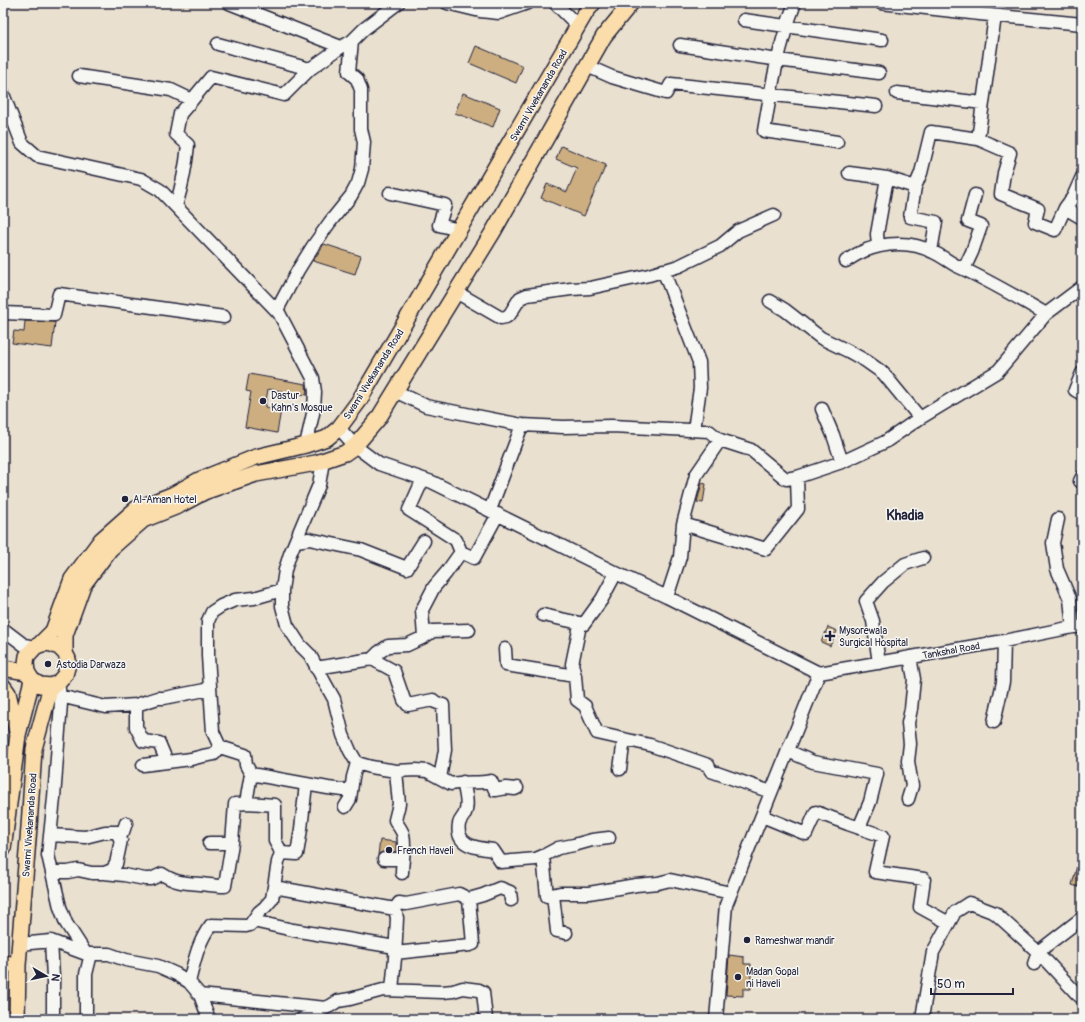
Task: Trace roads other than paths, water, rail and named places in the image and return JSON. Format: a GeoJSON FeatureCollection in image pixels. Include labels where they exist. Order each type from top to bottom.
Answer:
{"type":"FeatureCollection","features":[{"type":"Feature","properties":{"kind":"main road","name":"Swami Vivekananda Road"},"geometry":{"type":"LineString","coordinates":[[37,646],[53,631],[72,579],[100,540],[136,509],[172,495],[199,480],[256,457],[306,445],[327,438],[339,428],[359,401],[578,26],[593,3]]}},
{"type":"Feature","properties":{"kind":"main road"},"geometry":{"type":"LineString","coordinates":[[65,653],[65,635],[83,585],[110,549],[143,520],[178,506],[204,492],[256,474],[323,461],[345,453],[355,446],[378,419],[493,232],[604,36],[631,3]]}},
{"type":"Feature","properties":{"kind":"main road"},"geometry":{"type":"LineString","coordinates":[[3,668],[29,676],[40,685],[56,689],[67,672],[68,659],[65,653],[52,644],[46,643],[37,646],[27,656],[26,663],[29,676]]}},
{"type":"Feature","properties":{"kind":"main road","name":"Swami Vivekananda Road"},"geometry":{"type":"LineString","coordinates":[[3,849],[18,735],[29,676]]}},
{"type":"Feature","properties":{"kind":"main road"},"geometry":{"type":"LineString","coordinates":[[3,686],[8,693],[18,735]]}},
{"type":"Feature","properties":{"kind":"main road","name":"Swami Vivekananda Road"},"geometry":{"type":"LineString","coordinates":[[17,1019],[18,965],[34,749],[56,689]]}},
{"type":"Feature","properties":{"kind":"main road"},"geometry":{"type":"LineString","coordinates":[[3,963],[18,965]]}},
{"type":"Feature","properties":{"kind":"street"},"geometry":{"type":"LineString","coordinates":[[230,3],[341,46]]}},
{"type":"Feature","properties":{"kind":"street"},"geometry":{"type":"LineString","coordinates":[[176,206],[182,185],[188,145],[176,134],[180,114],[211,77],[284,95],[310,69],[341,46],[352,41],[364,29],[398,3]]}},
{"type":"Feature","properties":{"kind":"street"},"geometry":{"type":"LineString","coordinates":[[447,3],[480,11],[499,13],[528,3]]}},
{"type":"Feature","properties":{"kind":"street"},"geometry":{"type":"LineString","coordinates":[[555,3],[578,26]]}},
{"type":"Feature","properties":{"kind":"street"},"geometry":{"type":"LineString","coordinates":[[795,3],[778,60],[770,94],[764,131],[837,142]]}},
{"type":"Feature","properties":{"kind":"street"},"geometry":{"type":"LineString","coordinates":[[881,3],[1082,24]]}},
{"type":"Feature","properties":{"kind":"street"},"geometry":{"type":"LineString","coordinates":[[978,139],[995,16]]}},
{"type":"Feature","properties":{"kind":"street"},"geometry":{"type":"LineString","coordinates":[[744,20],[882,40]]}},
{"type":"Feature","properties":{"kind":"street"},"geometry":{"type":"LineString","coordinates":[[277,310],[298,270],[313,246],[351,196],[358,183],[362,169],[364,142],[361,129],[362,90],[357,79],[349,72],[352,41]]}},
{"type":"Feature","properties":{"kind":"street"},"geometry":{"type":"LineString","coordinates":[[218,44],[310,69]]}},
{"type":"Feature","properties":{"kind":"street"},"geometry":{"type":"LineString","coordinates":[[680,45],[879,73]]}},
{"type":"Feature","properties":{"kind":"street"},"geometry":{"type":"LineString","coordinates":[[587,66],[612,77],[666,93],[671,84],[876,106]]}},
{"type":"Feature","properties":{"kind":"street"},"geometry":{"type":"LineString","coordinates":[[79,76],[171,90],[192,100]]}},
{"type":"Feature","properties":{"kind":"street"},"geometry":{"type":"LineString","coordinates":[[897,93],[983,103]]}},
{"type":"Feature","properties":{"kind":"street"},"geometry":{"type":"LineString","coordinates":[[3,94],[22,143],[37,156],[141,179],[160,190],[277,310],[313,378],[315,392],[314,409],[306,445]]}},
{"type":"Feature","properties":{"kind":"street"},"geometry":{"type":"LineString","coordinates":[[931,251],[936,222],[910,217],[915,187],[921,173],[931,132],[978,139],[1010,154],[1004,174],[1001,194],[1038,209],[1035,222],[1055,230],[1082,177]]}},
{"type":"Feature","properties":{"kind":"street"},"geometry":{"type":"LineString","coordinates":[[849,173],[887,178],[915,187]]}},
{"type":"Feature","properties":{"kind":"street"},"geometry":{"type":"LineString","coordinates":[[878,246],[877,234],[887,178]]}},
{"type":"Feature","properties":{"kind":"street"},"geometry":{"type":"LineString","coordinates":[[390,193],[445,205],[439,225],[459,230]]}},
{"type":"Feature","properties":{"kind":"street"},"geometry":{"type":"LineString","coordinates":[[964,269],[981,226],[968,221],[975,195]]}},
{"type":"Feature","properties":{"kind":"street"},"geometry":{"type":"LineString","coordinates":[[1065,208],[1082,218]]}},
{"type":"Feature","properties":{"kind":"street"},"geometry":{"type":"LineString","coordinates":[[456,292],[501,318],[506,317],[510,314],[520,298],[527,295],[590,288],[649,275],[679,266],[720,246],[738,231],[774,215]]}},
{"type":"Feature","properties":{"kind":"street"},"geometry":{"type":"LineString","coordinates":[[846,261],[856,254],[884,244],[914,245],[931,251],[952,264],[1016,296],[1046,314]]}},
{"type":"Feature","properties":{"kind":"street"},"geometry":{"type":"LineString","coordinates":[[664,270],[699,362],[700,388],[694,430]]}},
{"type":"Feature","properties":{"kind":"street"},"geometry":{"type":"LineString","coordinates":[[395,391],[426,406],[522,425],[612,426],[709,431],[720,440],[752,450],[786,479],[797,477],[842,462],[885,442],[920,418],[998,371],[1046,314],[1082,287]]}},
{"type":"Feature","properties":{"kind":"street"},"geometry":{"type":"LineString","coordinates":[[3,313],[54,315],[59,294],[224,317]]}},
{"type":"Feature","properties":{"kind":"street"},"geometry":{"type":"LineString","coordinates":[[770,301],[785,310],[821,338],[866,361],[883,373],[920,418]]}},
{"type":"Feature","properties":{"kind":"street"},"geometry":{"type":"LineString","coordinates":[[1082,373],[1075,390],[1082,394]]}},
{"type":"Feature","properties":{"kind":"street"},"geometry":{"type":"LineString","coordinates":[[822,409],[834,435],[842,462]]}},
{"type":"Feature","properties":{"kind":"street"},"geometry":{"type":"LineString","coordinates":[[423,479],[409,510],[456,540],[461,552],[474,558],[494,512],[522,425]]}},
{"type":"Feature","properties":{"kind":"street"},"geometry":{"type":"LineString","coordinates":[[339,428],[355,446],[379,464],[432,482],[819,673],[726,905],[716,1019]]}},
{"type":"Feature","properties":{"kind":"street"},"geometry":{"type":"LineString","coordinates":[[667,597],[680,557],[683,524],[696,475],[720,440]]}},
{"type":"Feature","properties":{"kind":"street"},"geometry":{"type":"LineString","coordinates":[[323,461],[319,486],[290,554],[285,570],[282,590],[282,606],[287,625],[300,645],[310,655],[334,699],[343,735],[357,763],[350,799],[346,807]]}},
{"type":"Feature","properties":{"kind":"street"},"geometry":{"type":"LineString","coordinates":[[683,524],[766,550],[798,509],[797,477]]}},
{"type":"Feature","properties":{"kind":"street"},"geometry":{"type":"LineString","coordinates":[[1058,519],[1053,543],[1057,569],[1070,599],[1078,627]]}},
{"type":"Feature","properties":{"kind":"street"},"geometry":{"type":"LineString","coordinates":[[296,541],[310,539],[361,550],[407,568],[424,541]]}},
{"type":"Feature","properties":{"kind":"street"},"geometry":{"type":"LineString","coordinates":[[424,637],[422,610],[434,587],[461,552]]}},
{"type":"Feature","properties":{"kind":"street"},"geometry":{"type":"LineString","coordinates":[[879,662],[873,621],[866,601],[883,582],[905,564],[923,558]]}},
{"type":"Feature","properties":{"kind":"street"},"geometry":{"type":"LineString","coordinates":[[543,615],[584,624],[602,599],[616,573]]}},
{"type":"Feature","properties":{"kind":"street"},"geometry":{"type":"LineString","coordinates":[[246,803],[251,774],[246,765],[245,755],[220,747],[213,732],[208,649],[208,621],[212,612],[235,600],[254,598],[282,590]]}},
{"type":"Feature","properties":{"kind":"street","name":"Tankshal Road"},"geometry":{"type":"LineString","coordinates":[[819,673],[1078,627]]}},
{"type":"Feature","properties":{"kind":"street"},"geometry":{"type":"LineString","coordinates":[[3,629],[24,645],[37,646]]}},
{"type":"Feature","properties":{"kind":"street"},"geometry":{"type":"LineString","coordinates":[[316,668],[372,659],[388,646],[407,645],[433,631],[469,630]]}},
{"type":"Feature","properties":{"kind":"street"},"geometry":{"type":"LineString","coordinates":[[579,630],[572,664],[575,676],[577,700],[584,706],[597,733],[650,745],[708,765],[711,771],[771,792]]}},
{"type":"Feature","properties":{"kind":"street"},"geometry":{"type":"LineString","coordinates":[[994,722],[1003,682],[1004,641]]}},
{"type":"Feature","properties":{"kind":"street"},"geometry":{"type":"LineString","coordinates":[[505,649],[506,665],[575,676]]}},
{"type":"Feature","properties":{"kind":"street"},"geometry":{"type":"LineString","coordinates":[[908,799],[912,786],[908,761],[910,744],[908,723],[914,679],[910,657]]}},
{"type":"Feature","properties":{"kind":"street"},"geometry":{"type":"LineString","coordinates":[[372,659],[394,671],[404,700],[408,705],[433,700],[434,702],[442,705],[445,750],[440,778]]}},
{"type":"Feature","properties":{"kind":"street"},"geometry":{"type":"LineString","coordinates":[[56,689],[106,708],[136,705],[158,698],[210,689]]}},
{"type":"Feature","properties":{"kind":"street"},"geometry":{"type":"LineString","coordinates":[[56,689],[61,703],[48,855],[60,907],[66,923],[88,954],[86,974],[86,1019]]}},
{"type":"Feature","properties":{"kind":"street"},"geometry":{"type":"LineString","coordinates":[[136,705],[136,727],[143,741],[159,743],[167,762]]}},
{"type":"Feature","properties":{"kind":"street"},"geometry":{"type":"LineString","coordinates":[[620,769],[624,739]]}},
{"type":"Feature","properties":{"kind":"street"},"geometry":{"type":"LineString","coordinates":[[143,766],[214,754],[220,747]]}},
{"type":"Feature","properties":{"kind":"street"},"geometry":{"type":"LineString","coordinates":[[788,751],[813,762],[877,774],[870,802],[859,828]]}},
{"type":"Feature","properties":{"kind":"street"},"geometry":{"type":"LineString","coordinates":[[357,763],[396,771],[427,771],[451,784],[464,782],[483,783],[490,781],[495,790],[517,788]]}},
{"type":"Feature","properties":{"kind":"street"},"geometry":{"type":"LineString","coordinates":[[396,771],[399,804],[395,820],[403,833],[404,848],[402,873]]}},
{"type":"Feature","properties":{"kind":"street"},"geometry":{"type":"LineString","coordinates":[[251,774],[351,791]]}},
{"type":"Feature","properties":{"kind":"street"},"geometry":{"type":"LineString","coordinates":[[464,782],[466,813],[459,823],[458,833],[465,844],[477,848],[493,850],[501,862],[536,859],[558,848],[608,838]]}},
{"type":"Feature","properties":{"kind":"street"},"geometry":{"type":"LineString","coordinates":[[281,853],[297,854],[306,784]]}},
{"type":"Feature","properties":{"kind":"street"},"geometry":{"type":"LineString","coordinates":[[52,872],[68,872],[78,870],[145,879],[151,879],[162,874],[171,880],[189,884],[229,888],[235,804],[246,803],[275,805],[275,841],[281,853],[272,899],[258,912],[250,925],[210,925],[204,934],[189,982]]}},
{"type":"Feature","properties":{"kind":"street"},"geometry":{"type":"LineString","coordinates":[[762,816],[806,834],[816,812],[883,836],[875,872],[924,879],[920,907],[949,923]]}},
{"type":"Feature","properties":{"kind":"street"},"geometry":{"type":"LineString","coordinates":[[50,835],[84,837],[105,832],[117,833],[123,832],[126,823]]}},
{"type":"Feature","properties":{"kind":"street"},"geometry":{"type":"LineString","coordinates":[[104,873],[112,870],[116,864],[121,840],[117,833]]}},
{"type":"Feature","properties":{"kind":"street"},"geometry":{"type":"LineString","coordinates":[[209,843],[232,843]]}},
{"type":"Feature","properties":{"kind":"street"},"geometry":{"type":"LineString","coordinates":[[543,856],[547,896],[560,893],[588,893],[670,880],[731,893]]}},
{"type":"Feature","properties":{"kind":"street"},"geometry":{"type":"LineString","coordinates":[[384,859],[403,859]]}},
{"type":"Feature","properties":{"kind":"street"},"geometry":{"type":"LineString","coordinates":[[274,886],[395,910]]}},
{"type":"Feature","properties":{"kind":"street"},"geometry":{"type":"LineString","coordinates":[[392,990],[397,918],[395,910],[399,903],[406,904],[459,894],[469,899],[500,888],[510,892],[511,900]]}},
{"type":"Feature","properties":{"kind":"street"},"geometry":{"type":"LineString","coordinates":[[553,895],[557,931],[566,933]]}},
{"type":"Feature","properties":{"kind":"street"},"geometry":{"type":"LineString","coordinates":[[253,921],[395,950],[470,945],[473,944],[469,899]]}},
{"type":"Feature","properties":{"kind":"street"},"geometry":{"type":"LineString","coordinates":[[923,1019],[933,952],[955,912],[969,902],[995,913],[1038,952],[1082,998]]}},
{"type":"Feature","properties":{"kind":"street"},"geometry":{"type":"LineString","coordinates":[[1034,964],[1038,952],[1082,918]]}},
{"type":"Feature","properties":{"kind":"street"},"geometry":{"type":"LineString","coordinates":[[51,941],[53,1019]]}},
{"type":"Feature","properties":{"kind":"street"},"geometry":{"type":"LineString","coordinates":[[20,944],[51,941],[88,954],[109,954],[126,960],[158,966],[189,982],[200,995],[209,1019]]}},
{"type":"Feature","properties":{"kind":"street"},"geometry":{"type":"LineString","coordinates":[[302,1019],[338,1001],[383,990],[431,992],[453,991],[463,988],[483,992],[486,1019]]}},
{"type":"Feature","properties":{"kind":"street"},"geometry":{"type":"LineString","coordinates":[[200,995],[326,1008]]}},
{"type":"Feature","properties":{"kind":"place","name":"Dastur Kahn's Mosque"},"geometry":{"type":"Point","coordinates":[263,401]}},
{"type":"Feature","properties":{"kind":"place","name":"Al-Aman Hotel"},"geometry":{"type":"Point","coordinates":[125,499]}},
{"type":"Feature","properties":{"kind":"place","name":"Mysorewala Surgical Hospital"},"geometry":{"type":"Point","coordinates":[830,636]}},
{"type":"Feature","properties":{"kind":"place","name":"Astodia Darwaza"},"geometry":{"type":"Point","coordinates":[48,664]}},
{"type":"Feature","properties":{"kind":"place","name":"French Haveli"},"geometry":{"type":"Point","coordinates":[389,850]}},
{"type":"Feature","properties":{"kind":"place","name":"Rameshwar mandir"},"geometry":{"type":"Point","coordinates":[747,940]}},
{"type":"Feature","properties":{"kind":"place","name":"Madan Gopal ni Haveli"},"geometry":{"type":"Point","coordinates":[738,977]}},
{"type":"Feature","properties":{"kind":"district","name":"Khadia"},"geometry":{"type":"Point","coordinates":[905,515]}}]}
